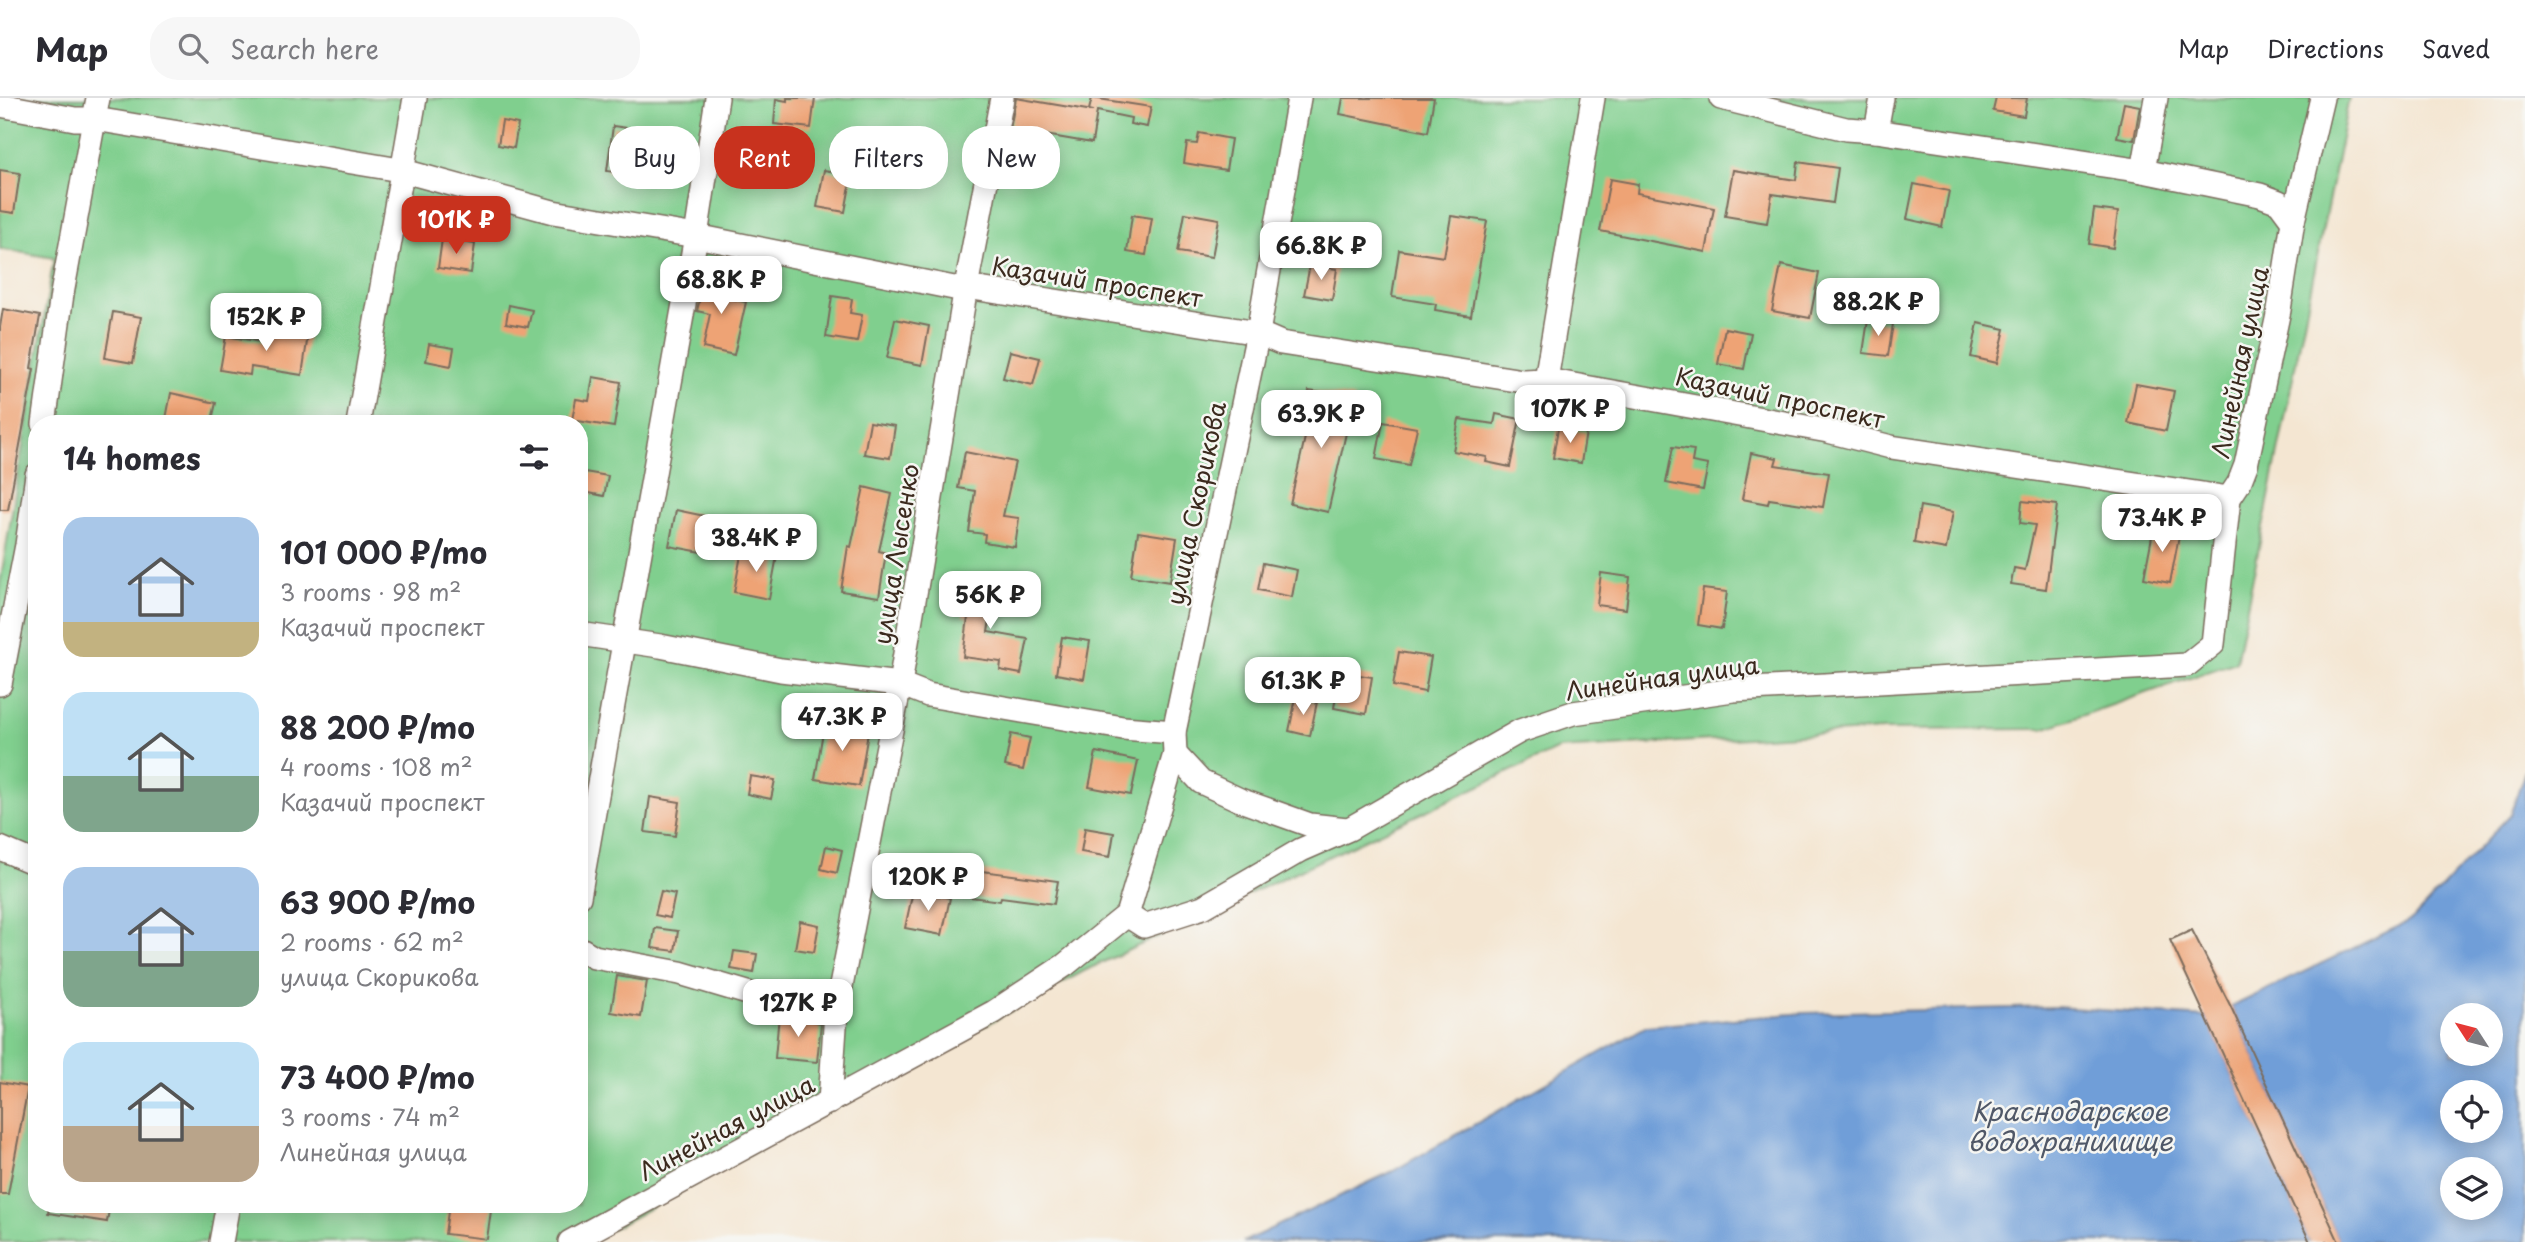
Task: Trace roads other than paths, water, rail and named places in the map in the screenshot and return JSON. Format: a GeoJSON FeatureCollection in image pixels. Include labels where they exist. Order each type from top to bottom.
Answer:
{"type":"FeatureCollection","features":[{"type":"Feature","properties":{"kind":"street"},"geometry":{"type":"LineString","coordinates":[[359,415],[400,170],[415,98]]}},
{"type":"Feature","properties":{"kind":"street"},"geometry":{"type":"LineString","coordinates":[[588,846],[717,98]]}},
{"type":"Feature","properties":{"kind":"street","name":"улица Лысенко"},"geometry":{"type":"LineString","coordinates":[[830,1102],[836,1012],[900,684],[966,286],[1002,98]]}},
{"type":"Feature","properties":{"kind":"street","name":"улица Скорикова"},"geometry":{"type":"LineString","coordinates":[[1127,915],[1174,743],[1258,333],[1299,98]]}},
{"type":"Feature","properties":{"kind":"street"},"geometry":{"type":"LineString","coordinates":[[1546,380],[1593,98]]}},
{"type":"Feature","properties":{"kind":"street"},"geometry":{"type":"LineString","coordinates":[[1721,98],[1846,129],[1876,131],[2143,171],[2260,195],[2279,202],[2293,220]]}},
{"type":"Feature","properties":{"kind":"street"},"geometry":{"type":"LineString","coordinates":[[1876,131],[1882,98]]}},
{"type":"Feature","properties":{"kind":"street"},"geometry":{"type":"LineString","coordinates":[[2143,171],[2156,98]]}},
{"type":"Feature","properties":{"kind":"street","name":"Линейная улица"},"geometry":{"type":"LineString","coordinates":[[570,1242],[994,1012],[1065,965],[1127,915],[1144,926],[1203,907],[1301,850],[1349,829],[1520,731],[1573,713],[1733,690],[2187,665],[2213,644],[2229,498],[2246,465],[2279,310],[2293,220],[2322,98]]}},
{"type":"Feature","properties":{"kind":"street","name":"Казачий проспект"},"geometry":{"type":"LineString","coordinates":[[0,105],[75,119],[97,108],[400,170],[553,212],[695,236],[954,288],[966,286],[1258,333],[1281,343],[1523,381],[1546,380],[1828,431],[1891,447],[2229,498]]}},
{"type":"Feature","properties":{"kind":"street"},"geometry":{"type":"LineString","coordinates":[[45,415],[62,294],[97,108]]}},
{"type":"Feature","properties":{"kind":"street"},"geometry":{"type":"LineString","coordinates":[[0,684],[28,562]]}},
{"type":"Feature","properties":{"kind":"street"},"geometry":{"type":"LineString","coordinates":[[588,636],[660,646],[781,670],[900,684],[928,695],[1123,728],[1174,743],[1200,782],[1240,800],[1310,825],[1349,829]]}},
{"type":"Feature","properties":{"kind":"street"},"geometry":{"type":"LineString","coordinates":[[0,848],[28,860]]}},
{"type":"Feature","properties":{"kind":"street"},"geometry":{"type":"LineString","coordinates":[[588,953],[594,957],[680,973],[768,999],[836,1012]]}},
{"type":"Feature","properties":{"kind":"street"},"geometry":{"type":"LineString","coordinates":[[221,1242],[226,1213]]}},
{"type":"Feature","properties":{"kind":"water"},"geometry":{"type":"Polygon","coordinates":[[[2525,771],[2525,1242],[2339,1242],[2231,1007],[2412,920],[2510,815],[2525,771]]]}},
{"type":"Feature","properties":{"kind":"water","name":"Краснодарское водохранилище"},"geometry":{"type":"Polygon","coordinates":[[[2055,1007],[2206,1017],[2310,1242],[1243,1242],[1393,1171],[1647,1026],[1804,1013],[2055,1007]]]}}]}
